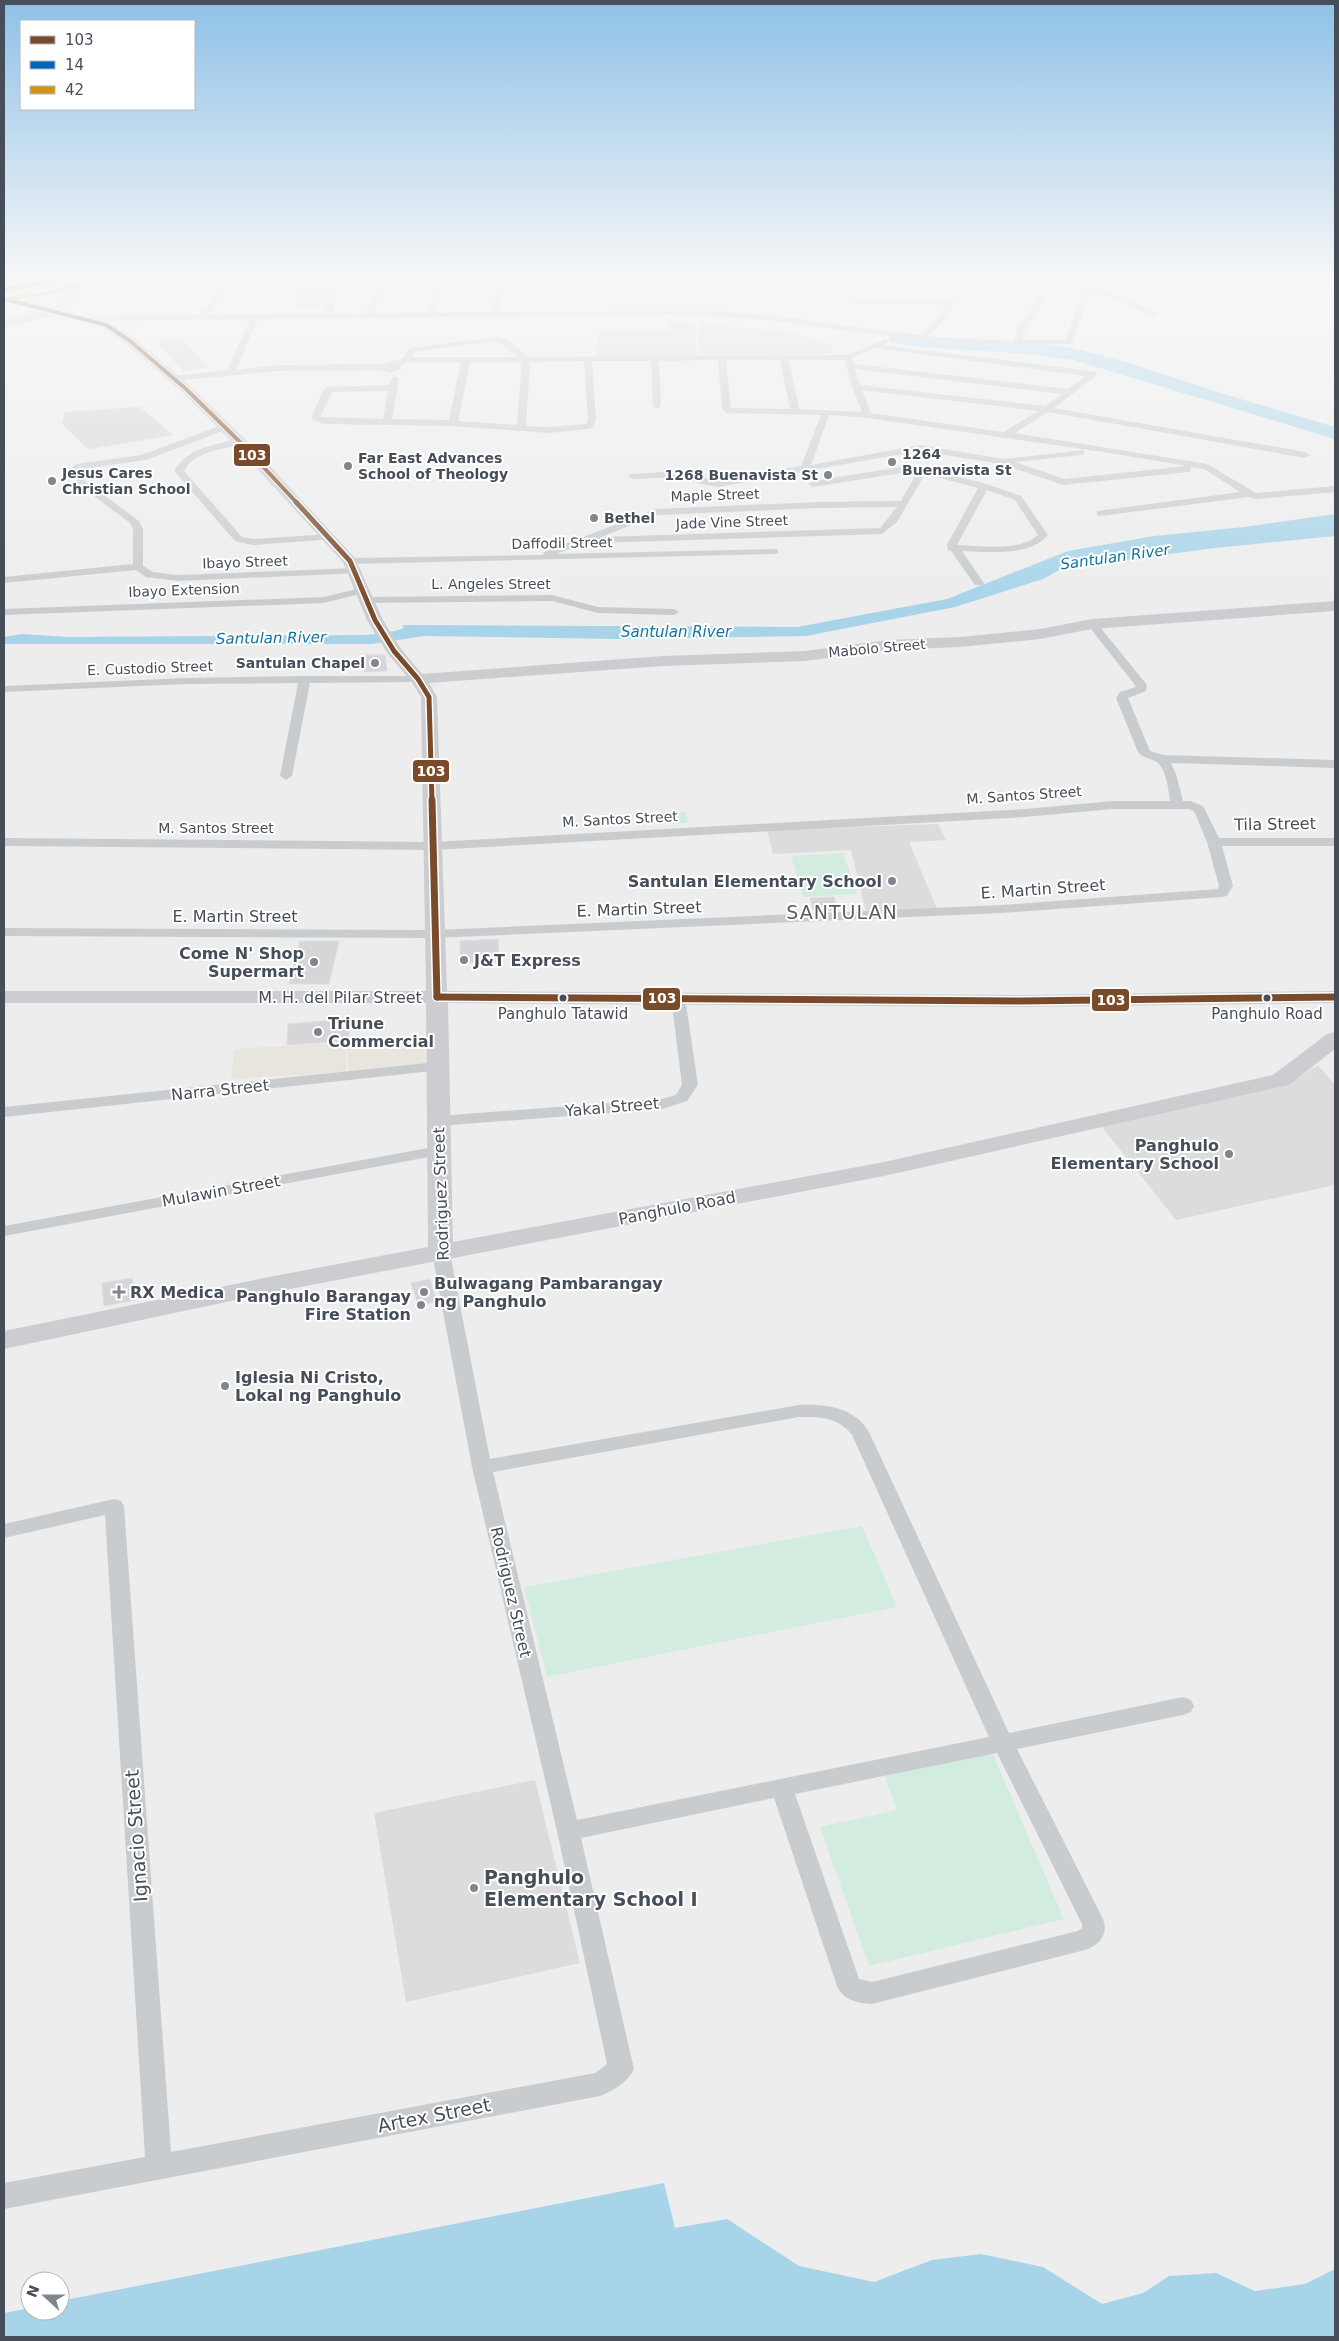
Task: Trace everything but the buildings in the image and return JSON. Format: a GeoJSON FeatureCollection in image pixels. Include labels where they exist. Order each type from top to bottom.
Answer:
{"type":"FeatureCollection","features":[{"type":"Feature","properties":{"kind":"main road","name":"Rodriguez Street"},"geometry":{"type":"LineString","coordinates":[[180,383],[240,442],[330,537],[353,566],[375,620],[394,652],[418,679],[429,698],[436,934],[441,1253]]}},
{"type":"Feature","properties":{"kind":"main road","name":"Mabolo Street"},"geometry":{"type":"LineString","coordinates":[[418,679],[663,661],[805,656],[888,645],[960,642],[1040,634],[1092,624],[1335,606]]}},
{"type":"Feature","properties":{"kind":"main road","name":"M. H. del Pilar Street"},"geometry":{"type":"LineString","coordinates":[[4,997],[678,997],[1021,1001],[1335,997]]}},
{"type":"Feature","properties":{"kind":"main road","name":"Panghulo Road"},"geometry":{"type":"LineString","coordinates":[[4,1340],[269,1285],[884,1169],[1281,1080],[1335,1039]]}},
{"type":"Feature","properties":{"kind":"street"},"geometry":{"type":"LineString","coordinates":[[386,421],[395,383]]}},
{"type":"Feature","properties":{"kind":"street"},"geometry":{"type":"LineString","coordinates":[[453,423],[461,383]]}},
{"type":"Feature","properties":{"kind":"street"},"geometry":{"type":"LineString","coordinates":[[521,427],[524,383]]}},
{"type":"Feature","properties":{"kind":"street"},"geometry":{"type":"LineString","coordinates":[[394,388],[330,389],[327,391],[315,418],[323,421],[453,423],[549,430],[589,426],[592,420],[590,383]]}},
{"type":"Feature","properties":{"kind":"street"},"geometry":{"type":"LineString","coordinates":[[656,383],[657,406]]}},
{"type":"Feature","properties":{"kind":"street"},"geometry":{"type":"LineString","coordinates":[[724,383],[726,408],[729,411],[826,412],[868,415],[1103,449],[1206,467],[1249,494],[1261,497],[1335,489]]}},
{"type":"Feature","properties":{"kind":"street"},"geometry":{"type":"LineString","coordinates":[[790,383],[796,412]]}},
{"type":"Feature","properties":{"kind":"street"},"geometry":{"type":"LineString","coordinates":[[855,383],[868,415]]}},
{"type":"Feature","properties":{"kind":"street"},"geometry":{"type":"LineString","coordinates":[[1008,383],[1071,392]]}},
{"type":"Feature","properties":{"kind":"street"},"geometry":{"type":"LineString","coordinates":[[1006,435],[1047,410],[1082,383]]}},
{"type":"Feature","properties":{"kind":"street"},"geometry":{"type":"LineString","coordinates":[[856,387],[1047,410],[1305,456]]}},
{"type":"Feature","properties":{"kind":"street"},"geometry":{"type":"LineString","coordinates":[[826,412],[805,467],[816,494],[901,470],[922,471],[984,486],[1021,500],[1043,537],[1014,547],[952,548]]}},
{"type":"Feature","properties":{"kind":"street"},"geometry":{"type":"LineString","coordinates":[[138,567],[138,529],[134,521],[81,482],[77,467],[143,458],[225,427]]}},
{"type":"Feature","properties":{"kind":"street"},"geometry":{"type":"LineString","coordinates":[[240,442],[219,446],[190,458],[182,464],[179,471],[236,537],[253,542],[330,537]]}},
{"type":"Feature","properties":{"kind":"street"},"geometry":{"type":"LineString","coordinates":[[633,476],[681,474],[704,482],[718,484],[920,448],[1004,461],[1063,482],[1206,467]]}},
{"type":"Feature","properties":{"kind":"street"},"geometry":{"type":"LineString","coordinates":[[1004,461],[1103,449]]}},
{"type":"Feature","properties":{"kind":"street"},"geometry":{"type":"LineString","coordinates":[[903,504],[922,471]]}},
{"type":"Feature","properties":{"kind":"street"},"geometry":{"type":"LineString","coordinates":[[952,548],[984,486]]}},
{"type":"Feature","properties":{"kind":"street","name":"Maple Street"},"geometry":{"type":"LineString","coordinates":[[536,558],[656,512],[816,494],[903,504]]}},
{"type":"Feature","properties":{"kind":"street"},"geometry":{"type":"LineString","coordinates":[[1100,513],[1249,494]]}},
{"type":"Feature","properties":{"kind":"street","name":"Jade Vine Street"},"geometry":{"type":"LineString","coordinates":[[582,541],[882,531],[887,529],[903,504]]}},
{"type":"Feature","properties":{"kind":"street"},"geometry":{"type":"LineString","coordinates":[[952,548],[979,583]]}},
{"type":"Feature","properties":{"kind":"street","name":"Daffodil Street"},"geometry":{"type":"LineString","coordinates":[[353,566],[774,551]]}},
{"type":"Feature","properties":{"kind":"street","name":"Ibayo Street"},"geometry":{"type":"LineString","coordinates":[[4,580],[138,567],[150,575],[178,578],[353,566]]}},
{"type":"Feature","properties":{"kind":"street","name":"L. Angeles Street"},"geometry":{"type":"LineString","coordinates":[[365,595],[552,598],[598,610],[674,612]]}},
{"type":"Feature","properties":{"kind":"street","name":"Ibayo Extension"},"geometry":{"type":"LineString","coordinates":[[4,612],[324,600],[365,595]]}},
{"type":"Feature","properties":{"kind":"street"},"geometry":{"type":"LineString","coordinates":[[1092,624],[1141,685],[1142,690],[1124,694],[1122,698],[1144,752],[1162,759],[1335,764]]}},
{"type":"Feature","properties":{"kind":"street"},"geometry":{"type":"LineString","coordinates":[[286,776],[305,679]]}},
{"type":"Feature","properties":{"kind":"street","name":"E. Custodio Street"},"geometry":{"type":"LineString","coordinates":[[4,689],[305,679],[418,679]]}},
{"type":"Feature","properties":{"kind":"street"},"geometry":{"type":"LineString","coordinates":[[1162,759],[1166,764],[1174,788],[1176,805]]}},
{"type":"Feature","properties":{"kind":"street","name":"M. Santos Street"},"geometry":{"type":"LineString","coordinates":[[4,842],[433,846],[1025,813],[1112,805],[1190,805],[1199,809],[1214,842]]}},
{"type":"Feature","properties":{"kind":"street","name":"Tila Street"},"geometry":{"type":"LineString","coordinates":[[1214,842],[1335,843]]}},
{"type":"Feature","properties":{"kind":"street","name":"E. Martin Street"},"geometry":{"type":"LineString","coordinates":[[4,932],[436,934],[1002,909],[1222,893],[1226,886],[1214,842]]}},
{"type":"Feature","properties":{"kind":"street","name":"Yakal Street"},"geometry":{"type":"LineString","coordinates":[[438,1121],[662,1104],[682,1098],[690,1085],[678,997]]}},
{"type":"Feature","properties":{"kind":"street","name":"Narra Street"},"geometry":{"type":"LineString","coordinates":[[4,1112],[437,1067]]}},
{"type":"Feature","properties":{"kind":"street","name":"Mulawin Street"},"geometry":{"type":"LineString","coordinates":[[4,1231],[439,1151]]}},
{"type":"Feature","properties":{"kind":"street","name":"Rodriguez Street"},"geometry":{"type":"LineString","coordinates":[[441,1253],[482,1467],[568,1832]]}},
{"type":"Feature","properties":{"kind":"street"},"geometry":{"type":"LineString","coordinates":[[482,1467],[799,1412],[816,1410],[838,1413],[852,1421],[860,1432],[1003,1743],[1094,1924],[1093,1934],[1085,1940],[872,1993],[859,1992],[848,1986],[782,1788]]}},
{"type":"Feature","properties":{"kind":"street","name":"Ignacio Street"},"geometry":{"type":"LineString","coordinates":[[4,1531],[114,1506],[159,2166]]}},
{"type":"Feature","properties":{"kind":"street"},"geometry":{"type":"LineString","coordinates":[[568,1832],[1183,1706]]}},
{"type":"Feature","properties":{"kind":"street","name":"Artex Street"},"geometry":{"type":"LineString","coordinates":[[4,2196],[600,2084],[621,2069],[568,1832]]}},
{"type":"Feature","properties":{"kind":"shaded area","name":"Santulan Elementary School"},"geometry":{"type":"Polygon","coordinates":[[[938,824],[946,840],[909,842],[937,909],[866,912],[851,850],[773,854],[767,830],[938,824]]]}},
{"type":"Feature","properties":{"kind":"shaded area"},"geometry":{"type":"Polygon","coordinates":[[[424,1038],[426,1065],[349,1071],[347,1046],[346,1072],[231,1079],[234,1049],[424,1038]]]}},
{"type":"Feature","properties":{"kind":"shaded area","name":"Panghulo Elementary School"},"geometry":{"type":"Polygon","coordinates":[[[1318,1065],[1335,1085],[1335,1185],[1176,1220],[1098,1122],[1285,1086],[1318,1065]]]}},
{"type":"Feature","properties":{"kind":"shaded area","name":"Panghulo Elementary School I"},"geometry":{"type":"Polygon","coordinates":[[[535,1780],[580,1963],[406,2002],[374,1813],[535,1780]]]}},
{"type":"Feature","properties":{"kind":"green space"},"geometry":{"type":"Polygon","coordinates":[[[686,812],[688,823],[666,824],[665,813],[686,812]]]}},
{"type":"Feature","properties":{"kind":"green space"},"geometry":{"type":"Polygon","coordinates":[[[843,853],[857,894],[803,897],[791,856],[843,853]]]}},
{"type":"Feature","properties":{"kind":"green space"},"geometry":{"type":"Polygon","coordinates":[[[862,1526],[897,1607],[547,1677],[524,1587],[862,1526]]]}},
{"type":"Feature","properties":{"kind":"green space"},"geometry":{"type":"Polygon","coordinates":[[[992,1752],[1064,1919],[869,1966],[820,1827],[897,1810],[883,1772],[992,1752]]]}},
{"type":"Feature","properties":{"kind":"water","name":"Santulan River"},"geometry":{"type":"Polygon","coordinates":[[[1335,514],[1335,536],[1215,548],[1063,568],[1043,579],[955,607],[806,636],[616,639],[424,636],[372,644],[4,644],[4,637],[21,634],[69,637],[366,635],[395,631],[404,628],[402,625],[797,627],[947,599],[1068,551],[1154,536],[1244,527],[1335,514]]]}},
{"type":"Feature","properties":{"kind":"water"},"geometry":{"type":"Polygon","coordinates":[[[664,2183],[675,2228],[727,2219],[799,2266],[874,2282],[932,2260],[981,2254],[1043,2267],[1102,2304],[1143,2293],[1169,2276],[1216,2273],[1255,2291],[1305,2284],[1335,2269],[1335,2337],[4,2337],[4,2313],[20,2310],[20,2321],[70,2321],[70,2299],[664,2183]]]}},
{"type":"Feature","properties":{"kind":"waterway"},"geometry":{"type":"LineString","coordinates":[[1172,383],[1335,433]]}},
{"type":"Feature","properties":{"kind":"transit line","name":"103"},"geometry":{"type":"LineString","coordinates":[[179,383],[240,442],[350,561],[375,620],[394,651],[418,679],[429,697],[437,997]]}},
{"type":"Feature","properties":{"kind":"transit line","name":"103"},"geometry":{"type":"LineString","coordinates":[[437,997],[1021,1001],[1335,997]]}},
{"type":"Feature","properties":{"kind":"place","name":"1264 Buenavista St"},"geometry":{"type":"Point","coordinates":[892,462]}},
{"type":"Feature","properties":{"kind":"place","name":"Far East Advances School of Theology"},"geometry":{"type":"Point","coordinates":[348,466]}},
{"type":"Feature","properties":{"kind":"place","name":"1268 Buenavista St"},"geometry":{"type":"Point","coordinates":[828,475]}},
{"type":"Feature","properties":{"kind":"place","name":"Jesus Cares Christian School"},"geometry":{"type":"Point","coordinates":[52,481]}},
{"type":"Feature","properties":{"kind":"place","name":"Bethel"},"geometry":{"type":"Point","coordinates":[594,518]}},
{"type":"Feature","properties":{"kind":"place","name":"Santulan Chapel"},"geometry":{"type":"Point","coordinates":[375,663]}},
{"type":"Feature","properties":{"kind":"place","name":"Santulan Elementary School"},"geometry":{"type":"Point","coordinates":[892,881]}},
{"type":"Feature","properties":{"kind":"place","name":"J&T Express"},"geometry":{"type":"Point","coordinates":[464,960]}},
{"type":"Feature","properties":{"kind":"place","name":"Come N' Shop Supermart"},"geometry":{"type":"Point","coordinates":[314,962]}},
{"type":"Feature","properties":{"kind":"place","name":"Panghulo Tatawid"},"geometry":{"type":"Point","coordinates":[563,998]}},
{"type":"Feature","properties":{"kind":"place","name":"Panghulo Road"},"geometry":{"type":"Point","coordinates":[1267,998]}},
{"type":"Feature","properties":{"kind":"place","name":"Triune Commercial"},"geometry":{"type":"Point","coordinates":[318,1032]}},
{"type":"Feature","properties":{"kind":"place","name":"Panghulo Elementary School"},"geometry":{"type":"Point","coordinates":[1229,1154]}},
{"type":"Feature","properties":{"kind":"place","name":"RX Medica"},"geometry":{"type":"Point","coordinates":[119,1292]}},
{"type":"Feature","properties":{"kind":"place","name":"Bulwagang Pambarangay ng Panghulo"},"geometry":{"type":"Point","coordinates":[424,1292]}},
{"type":"Feature","properties":{"kind":"place","name":"Panghulo Barangay Fire Station"},"geometry":{"type":"Point","coordinates":[421,1305]}},
{"type":"Feature","properties":{"kind":"place","name":"Iglesia Ni Cristo, Lokal ng Panghulo"},"geometry":{"type":"Point","coordinates":[225,1386]}},
{"type":"Feature","properties":{"kind":"place","name":"Panghulo Elementary School I"},"geometry":{"type":"Point","coordinates":[474,1888]}},
{"type":"Feature","properties":{"kind":"district","name":"SANTULAN"},"geometry":{"type":"Point","coordinates":[842,912]}}]}
